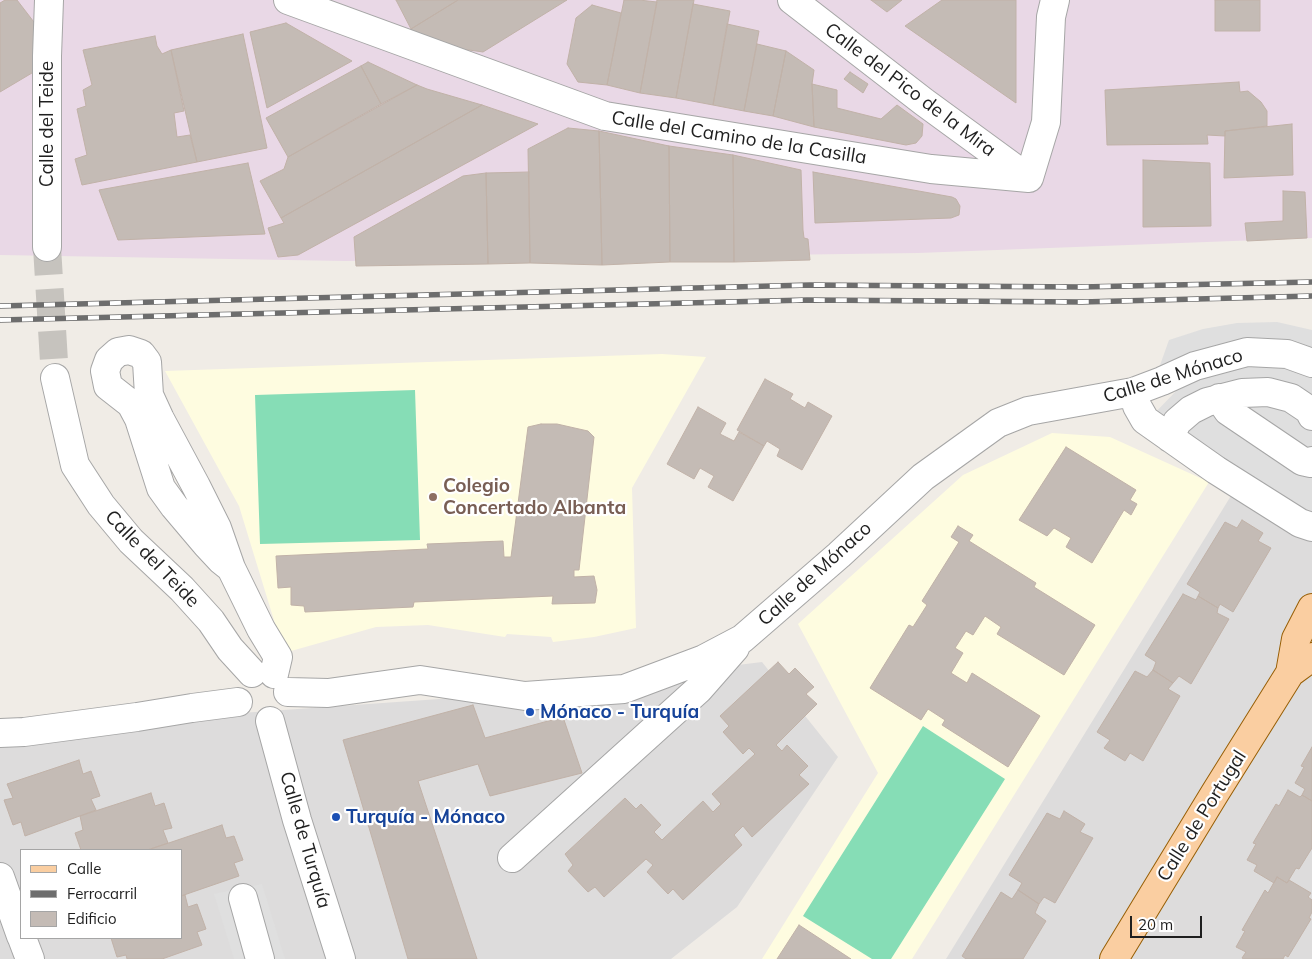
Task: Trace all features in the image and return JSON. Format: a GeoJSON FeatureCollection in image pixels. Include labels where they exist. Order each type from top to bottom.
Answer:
{"type":"FeatureCollection","features":[{"type":"Feature","properties":{"kind":"main road","name":"Calle de Portugal"},"geometry":{"type":"LineString","coordinates":[[1290,674],[1296,639],[1312,608]]}},
{"type":"Feature","properties":{"kind":"main road","name":"Calle de Portugal"},"geometry":{"type":"LineString","coordinates":[[1114,959],[1290,674],[1312,657]]}},
{"type":"Feature","properties":{"kind":"street","name":"Calle del Teide"},"geometry":{"type":"LineString","coordinates":[[47,247],[47,56],[49,0]]}},
{"type":"Feature","properties":{"kind":"street","name":"Calle del Camino de la Casilla"},"geometry":{"type":"LineString","coordinates":[[288,0],[605,116],[931,169],[1029,178]]}},
{"type":"Feature","properties":{"kind":"street","name":"Calle del Pico de la Mira"},"geometry":{"type":"LineString","coordinates":[[792,0],[924,102],[1029,178]]}},
{"type":"Feature","properties":{"kind":"street"},"geometry":{"type":"LineString","coordinates":[[1029,178],[1046,122],[1052,17],[1055,0]]}},
{"type":"Feature","properties":{"kind":"street"},"geometry":{"type":"LineString","coordinates":[[231,568],[207,545],[174,506],[162,488],[139,419],[131,404],[108,386],[105,371],[109,360],[118,352],[129,350],[141,354],[147,362],[149,396],[217,528],[231,568],[278,657],[271,680]]}},
{"type":"Feature","properties":{"kind":"street","name":"Calle de Mónaco"},"geometry":{"type":"LineString","coordinates":[[271,680],[328,693],[420,680],[525,696],[624,689],[704,659],[742,639],[839,555],[923,477],[998,423],[1028,411],[1133,392],[1195,366],[1247,352],[1287,354],[1312,362]]}},
{"type":"Feature","properties":{"kind":"street","name":"Calle del Teide"},"geometry":{"type":"LineString","coordinates":[[55,378],[75,465],[101,505],[130,541],[182,589],[211,621],[230,649],[271,680]]}},
{"type":"Feature","properties":{"kind":"street"},"geometry":{"type":"LineString","coordinates":[[1133,392],[1137,406],[1145,420],[1216,470],[1300,523],[1312,527]]}},
{"type":"Feature","properties":{"kind":"street"},"geometry":{"type":"LineString","coordinates":[[1170,438],[1177,422],[1191,410],[1207,402],[1242,393],[1268,392],[1291,398],[1309,410],[1312,416]]}},
{"type":"Feature","properties":{"kind":"street"},"geometry":{"type":"LineString","coordinates":[[1219,398],[1228,411],[1302,461],[1312,462]]}},
{"type":"Feature","properties":{"kind":"street"},"geometry":{"type":"LineString","coordinates":[[512,858],[699,689],[746,635]]}},
{"type":"Feature","properties":{"kind":"street"},"geometry":{"type":"LineString","coordinates":[[245,678],[271,680],[288,699],[286,706],[277,718],[270,721],[260,722],[250,719],[242,712],[238,702],[237,694],[240,685],[245,678]]}},
{"type":"Feature","properties":{"kind":"street"},"geometry":{"type":"LineString","coordinates":[[0,733],[24,732],[238,702]]}},
{"type":"Feature","properties":{"kind":"street","name":"Calle de Turquía"},"geometry":{"type":"LineString","coordinates":[[270,721],[297,820],[341,959]]}},
{"type":"Feature","properties":{"kind":"street"},"geometry":{"type":"LineString","coordinates":[[0,877],[20,932]]}},
{"type":"Feature","properties":{"kind":"street"},"geometry":{"type":"LineString","coordinates":[[243,898],[260,959]]}},
{"type":"Feature","properties":{"kind":"street"},"geometry":{"type":"LineString","coordinates":[[23,939],[30,959]]}},
{"type":"Feature","properties":{"kind":"shaded area"},"geometry":{"type":"Polygon","coordinates":[[[0,0],[1312,0],[1312,238],[918,253],[345,261],[0,255],[0,0]]]}},
{"type":"Feature","properties":{"kind":"shaded area"},"geometry":{"type":"Polygon","coordinates":[[[1277,322],[1312,330],[1312,519],[1151,417],[1178,389],[1159,368],[1169,340],[1203,329],[1237,323],[1277,322]]]}},
{"type":"Feature","properties":{"kind":"shaded area","name":"Colegio Concertado Albanta"},"geometry":{"type":"Polygon","coordinates":[[[662,354],[706,357],[632,488],[636,628],[594,637],[553,642],[551,637],[507,634],[505,637],[428,625],[376,627],[284,653],[239,506],[165,371],[662,354]]]}},
{"type":"Feature","properties":{"kind":"shaded area"},"geometry":{"type":"Polygon","coordinates":[[[1052,433],[1110,437],[1209,482],[912,959],[762,959],[878,773],[798,624],[963,475],[1052,433]]]}},
{"type":"Feature","properties":{"kind":"shaded area"},"geometry":{"type":"Polygon","coordinates":[[[1237,486],[1312,532],[1312,959],[946,959],[1237,486]]]}},
{"type":"Feature","properties":{"kind":"shaded area"},"geometry":{"type":"Polygon","coordinates":[[[762,662],[838,757],[737,907],[671,959],[0,959],[0,730],[496,695],[762,662]]]}},
{"type":"Feature","properties":{"kind":"shaded area"},"geometry":{"type":"Polygon","coordinates":[[[262,884],[285,959],[234,959],[214,894],[262,884]]]}},
{"type":"Feature","properties":{"kind":"green space"},"geometry":{"type":"Polygon","coordinates":[[[415,390],[420,540],[260,544],[255,395],[415,390]]]}},
{"type":"Feature","properties":{"kind":"green space"},"geometry":{"type":"Polygon","coordinates":[[[923,726],[1005,779],[891,959],[872,959],[803,916],[923,726]]]}},
{"type":"Feature","properties":{"kind":"building"},"geometry":{"type":"Polygon","coordinates":[[[5,0],[17,0],[37,26],[37,70],[0,92],[0,3],[5,0]]]}},
{"type":"Feature","properties":{"kind":"building"},"geometry":{"type":"Polygon","coordinates":[[[396,0],[458,0],[411,29],[396,0]]]}},
{"type":"Feature","properties":{"kind":"building"},"geometry":{"type":"Polygon","coordinates":[[[458,0],[567,0],[483,52],[420,43],[411,29],[458,0]]]}},
{"type":"Feature","properties":{"kind":"building"},"geometry":{"type":"Polygon","coordinates":[[[624,0],[657,2],[640,93],[607,85],[624,0]]]}},
{"type":"Feature","properties":{"kind":"building"},"geometry":{"type":"Polygon","coordinates":[[[657,0],[694,0],[676,98],[640,93],[657,0]]]}},
{"type":"Feature","properties":{"kind":"building"},"geometry":{"type":"Polygon","coordinates":[[[871,0],[902,0],[887,12],[871,0]]]}},
{"type":"Feature","properties":{"kind":"building"},"geometry":{"type":"Polygon","coordinates":[[[942,0],[1016,0],[1016,103],[905,26],[942,0]]]}},
{"type":"Feature","properties":{"kind":"building"},"geometry":{"type":"Polygon","coordinates":[[[1215,0],[1260,0],[1260,31],[1215,31],[1215,0]]]}},
{"type":"Feature","properties":{"kind":"building"},"geometry":{"type":"Polygon","coordinates":[[[693,4],[730,11],[713,105],[676,98],[693,4]]]}},
{"type":"Feature","properties":{"kind":"building"},"geometry":{"type":"Polygon","coordinates":[[[592,5],[621,13],[607,85],[578,82],[567,64],[576,18],[592,5]]]}},
{"type":"Feature","properties":{"kind":"building"},"geometry":{"type":"Polygon","coordinates":[[[286,23],[352,61],[267,108],[250,32],[286,23]]]}},
{"type":"Feature","properties":{"kind":"building"},"geometry":{"type":"Polygon","coordinates":[[[727,24],[759,31],[744,111],[713,105],[727,24]]]}},
{"type":"Feature","properties":{"kind":"building"},"geometry":{"type":"Polygon","coordinates":[[[243,34],[267,148],[197,162],[171,50],[243,34]]]}},
{"type":"Feature","properties":{"kind":"building"},"geometry":{"type":"Polygon","coordinates":[[[155,36],[157,46],[162,54],[171,50],[184,111],[174,113],[177,137],[190,135],[197,162],[82,185],[75,159],[87,155],[77,109],[86,106],[83,90],[92,85],[83,50],[155,36]]]}},
{"type":"Feature","properties":{"kind":"building"},"geometry":{"type":"Polygon","coordinates":[[[757,44],[786,51],[773,116],[744,111],[757,44]]]}},
{"type":"Feature","properties":{"kind":"building"},"geometry":{"type":"Polygon","coordinates":[[[786,51],[814,70],[812,84],[814,127],[773,116],[786,51]]]}},
{"type":"Feature","properties":{"kind":"building"},"geometry":{"type":"Polygon","coordinates":[[[368,62],[417,85],[381,104],[361,66],[368,62]]]}},
{"type":"Feature","properties":{"kind":"building"},"geometry":{"type":"Polygon","coordinates":[[[361,66],[381,104],[288,157],[266,118],[361,66]]]}},
{"type":"Feature","properties":{"kind":"building"},"geometry":{"type":"Polygon","coordinates":[[[850,72],[868,84],[863,93],[844,79],[850,72]]]}},
{"type":"Feature","properties":{"kind":"building"},"geometry":{"type":"Polygon","coordinates":[[[1239,82],[1240,92],[1248,91],[1261,102],[1267,111],[1267,126],[1225,131],[1225,136],[1207,135],[1208,144],[1107,145],[1105,90],[1239,82]]]}},
{"type":"Feature","properties":{"kind":"building"},"geometry":{"type":"Polygon","coordinates":[[[812,84],[837,90],[837,108],[881,119],[897,105],[923,124],[922,136],[916,143],[906,145],[814,127],[812,84]]]}},
{"type":"Feature","properties":{"kind":"building"},"geometry":{"type":"Polygon","coordinates":[[[417,85],[482,105],[281,218],[260,181],[284,169],[288,157],[417,85]]]}},
{"type":"Feature","properties":{"kind":"building"},"geometry":{"type":"Polygon","coordinates":[[[482,105],[538,124],[298,255],[278,257],[268,228],[284,223],[281,218],[482,105]]]}},
{"type":"Feature","properties":{"kind":"building"},"geometry":{"type":"Polygon","coordinates":[[[1292,124],[1293,175],[1224,178],[1225,131],[1292,124]]]}},
{"type":"Feature","properties":{"kind":"building"},"geometry":{"type":"Polygon","coordinates":[[[568,128],[599,131],[602,265],[530,263],[528,149],[568,128]]]}},
{"type":"Feature","properties":{"kind":"building"},"geometry":{"type":"Polygon","coordinates":[[[599,131],[669,146],[670,262],[602,265],[599,131]]]}},
{"type":"Feature","properties":{"kind":"building"},"geometry":{"type":"Polygon","coordinates":[[[669,146],[733,155],[734,262],[670,262],[669,146]]]}},
{"type":"Feature","properties":{"kind":"building"},"geometry":{"type":"Polygon","coordinates":[[[733,155],[801,170],[803,230],[804,238],[808,239],[810,260],[734,262],[733,155]]]}},
{"type":"Feature","properties":{"kind":"building"},"geometry":{"type":"Polygon","coordinates":[[[1143,160],[1210,163],[1211,226],[1143,227],[1143,160]]]}},
{"type":"Feature","properties":{"kind":"building"},"geometry":{"type":"Polygon","coordinates":[[[248,163],[265,234],[118,240],[99,190],[248,163]]]}},
{"type":"Feature","properties":{"kind":"building"},"geometry":{"type":"Polygon","coordinates":[[[529,172],[530,263],[488,264],[486,173],[529,172]]]}},
{"type":"Feature","properties":{"kind":"building"},"geometry":{"type":"Polygon","coordinates":[[[813,172],[952,197],[956,199],[960,206],[959,215],[951,218],[815,223],[813,172]]]}},
{"type":"Feature","properties":{"kind":"building"},"geometry":{"type":"Polygon","coordinates":[[[486,173],[488,264],[356,266],[354,237],[463,176],[486,173]]]}},
{"type":"Feature","properties":{"kind":"building"},"geometry":{"type":"Polygon","coordinates":[[[1283,191],[1305,192],[1307,238],[1247,241],[1245,223],[1283,221],[1283,191]]]}},
{"type":"Feature","properties":{"kind":"building"},"geometry":{"type":"Polygon","coordinates":[[[765,379],[793,394],[790,399],[805,408],[808,402],[832,416],[802,470],[777,456],[780,449],[767,441],[764,446],[737,430],[765,379]]]}},
{"type":"Feature","properties":{"kind":"building"},"geometry":{"type":"Polygon","coordinates":[[[698,407],[726,423],[720,434],[734,441],[739,432],[764,446],[733,501],[708,487],[714,476],[700,468],[694,479],[667,464],[698,407]]]}},
{"type":"Feature","properties":{"kind":"building"},"geometry":{"type":"Polygon","coordinates":[[[541,424],[557,424],[588,431],[594,437],[579,570],[574,570],[574,577],[594,576],[597,590],[595,603],[552,604],[553,596],[414,602],[413,607],[305,612],[304,606],[291,605],[291,587],[278,588],[276,556],[428,549],[427,544],[503,541],[504,557],[511,557],[528,427],[541,424]]]}},
{"type":"Feature","properties":{"kind":"building"},"geometry":{"type":"Polygon","coordinates":[[[1066,447],[1136,490],[1130,500],[1137,504],[1131,515],[1124,510],[1092,563],[1066,547],[1071,538],[1054,528],[1047,536],[1019,520],[1066,447]]]}},
{"type":"Feature","properties":{"kind":"building"},"geometry":{"type":"Polygon","coordinates":[[[1242,520],[1263,533],[1258,541],[1271,548],[1233,612],[1220,604],[1218,608],[1198,596],[1200,592],[1187,584],[1225,522],[1237,528],[1242,520]]]}},
{"type":"Feature","properties":{"kind":"building"},"geometry":{"type":"Polygon","coordinates":[[[958,526],[973,535],[969,541],[1036,583],[1034,587],[1095,625],[1064,675],[997,634],[1001,627],[985,616],[973,635],[966,631],[955,648],[963,653],[951,673],[967,683],[972,673],[1040,716],[1008,767],[942,725],[945,720],[928,709],[921,720],[870,688],[909,625],[913,627],[927,605],[922,601],[959,542],[951,537],[958,526]]]}},
{"type":"Feature","properties":{"kind":"building"},"geometry":{"type":"Polygon","coordinates":[[[1183,594],[1196,600],[1198,596],[1218,608],[1217,613],[1229,619],[1191,684],[1179,676],[1173,683],[1153,670],[1156,662],[1145,655],[1183,594]]]}},
{"type":"Feature","properties":{"kind":"building"},"geometry":{"type":"Polygon","coordinates":[[[778,662],[789,674],[795,668],[814,687],[806,694],[817,704],[776,745],[782,751],[787,745],[808,766],[799,775],[809,784],[752,837],[743,826],[734,835],[742,845],[683,900],[673,889],[668,894],[647,872],[653,865],[646,859],[604,897],[595,887],[588,892],[568,871],[573,865],[565,854],[625,798],[636,809],[641,804],[661,825],[654,832],[662,840],[703,801],[713,812],[721,804],[712,794],[755,754],[749,748],[743,754],[723,732],[729,726],[720,716],[778,662]]]}},
{"type":"Feature","properties":{"kind":"building"},"geometry":{"type":"Polygon","coordinates":[[[1153,670],[1173,683],[1168,689],[1180,696],[1143,761],[1130,753],[1125,761],[1104,748],[1110,740],[1097,732],[1135,671],[1147,677],[1153,670]]]}},
{"type":"Feature","properties":{"kind":"building"},"geometry":{"type":"Polygon","coordinates":[[[473,705],[485,738],[563,717],[582,773],[490,796],[478,764],[418,781],[477,959],[408,959],[343,740],[473,705]]]}},
{"type":"Feature","properties":{"kind":"building"},"geometry":{"type":"Polygon","coordinates":[[[1312,747],[1312,801],[1302,795],[1305,789],[1295,783],[1304,767],[1301,766],[1312,747]]]}},
{"type":"Feature","properties":{"kind":"building"},"geometry":{"type":"Polygon","coordinates":[[[79,760],[83,774],[91,771],[100,796],[91,799],[96,810],[25,836],[21,822],[13,825],[4,800],[13,798],[7,784],[79,760]]]}},
{"type":"Feature","properties":{"kind":"building"},"geometry":{"type":"Polygon","coordinates":[[[1288,790],[1312,801],[1312,848],[1299,869],[1296,868],[1287,883],[1277,877],[1274,883],[1254,871],[1257,865],[1247,860],[1256,844],[1253,843],[1276,804],[1279,806],[1288,790]]]}},
{"type":"Feature","properties":{"kind":"building"},"geometry":{"type":"Polygon","coordinates":[[[151,793],[155,806],[164,803],[172,828],[163,830],[168,843],[150,849],[81,849],[75,833],[83,830],[80,816],[151,793]]]}},
{"type":"Feature","properties":{"kind":"building"},"geometry":{"type":"Polygon","coordinates":[[[1064,811],[1085,824],[1080,832],[1093,838],[1055,903],[1044,897],[1039,904],[1018,890],[1022,883],[1009,875],[1047,813],[1060,819],[1064,811]]]}},
{"type":"Feature","properties":{"kind":"building"},"geometry":{"type":"Polygon","coordinates":[[[222,825],[226,838],[234,836],[243,860],[234,863],[239,876],[182,896],[182,849],[151,849],[222,825]]]}},
{"type":"Feature","properties":{"kind":"building"},"geometry":{"type":"Polygon","coordinates":[[[1277,877],[1287,883],[1289,880],[1311,893],[1308,897],[1312,900],[1312,912],[1309,918],[1311,919],[1288,957],[1285,955],[1283,959],[1244,959],[1242,958],[1246,952],[1236,947],[1245,931],[1242,930],[1265,890],[1268,893],[1277,877]]]}},
{"type":"Feature","properties":{"kind":"building"},"geometry":{"type":"Polygon","coordinates":[[[1018,890],[1039,904],[1035,913],[1046,921],[1023,959],[966,959],[962,956],[1001,892],[1012,899],[1018,890]]]}},
{"type":"Feature","properties":{"kind":"building"},"geometry":{"type":"Polygon","coordinates":[[[185,895],[188,907],[197,904],[206,929],[197,932],[202,945],[162,959],[127,959],[126,955],[117,957],[111,939],[182,939],[182,896],[185,895]]]}},
{"type":"Feature","properties":{"kind":"building"},"geometry":{"type":"Polygon","coordinates":[[[799,925],[851,959],[777,959],[799,925]]]}},
{"type":"Feature","properties":{"kind":"tunnel"},"geometry":{"type":"LineString","coordinates":[[47,247],[55,378]]}},
{"type":"Feature","properties":{"kind":"railway"},"geometry":{"type":"LineString","coordinates":[[0,306],[810,285],[1081,287],[1312,282]]}},
{"type":"Feature","properties":{"kind":"railway"},"geometry":{"type":"LineString","coordinates":[[0,320],[807,300],[1082,302],[1312,296]]}},
{"type":"Feature","properties":{"kind":"place","name":"Colegio Concertado Albanta"},"geometry":{"type":"Point","coordinates":[433,497]}},
{"type":"Feature","properties":{"kind":"place","name":"Mónaco - Turquía"},"geometry":{"type":"Point","coordinates":[530,712]}},
{"type":"Feature","properties":{"kind":"place","name":"Turquía - Mónaco"},"geometry":{"type":"Point","coordinates":[336,817]}}]}
